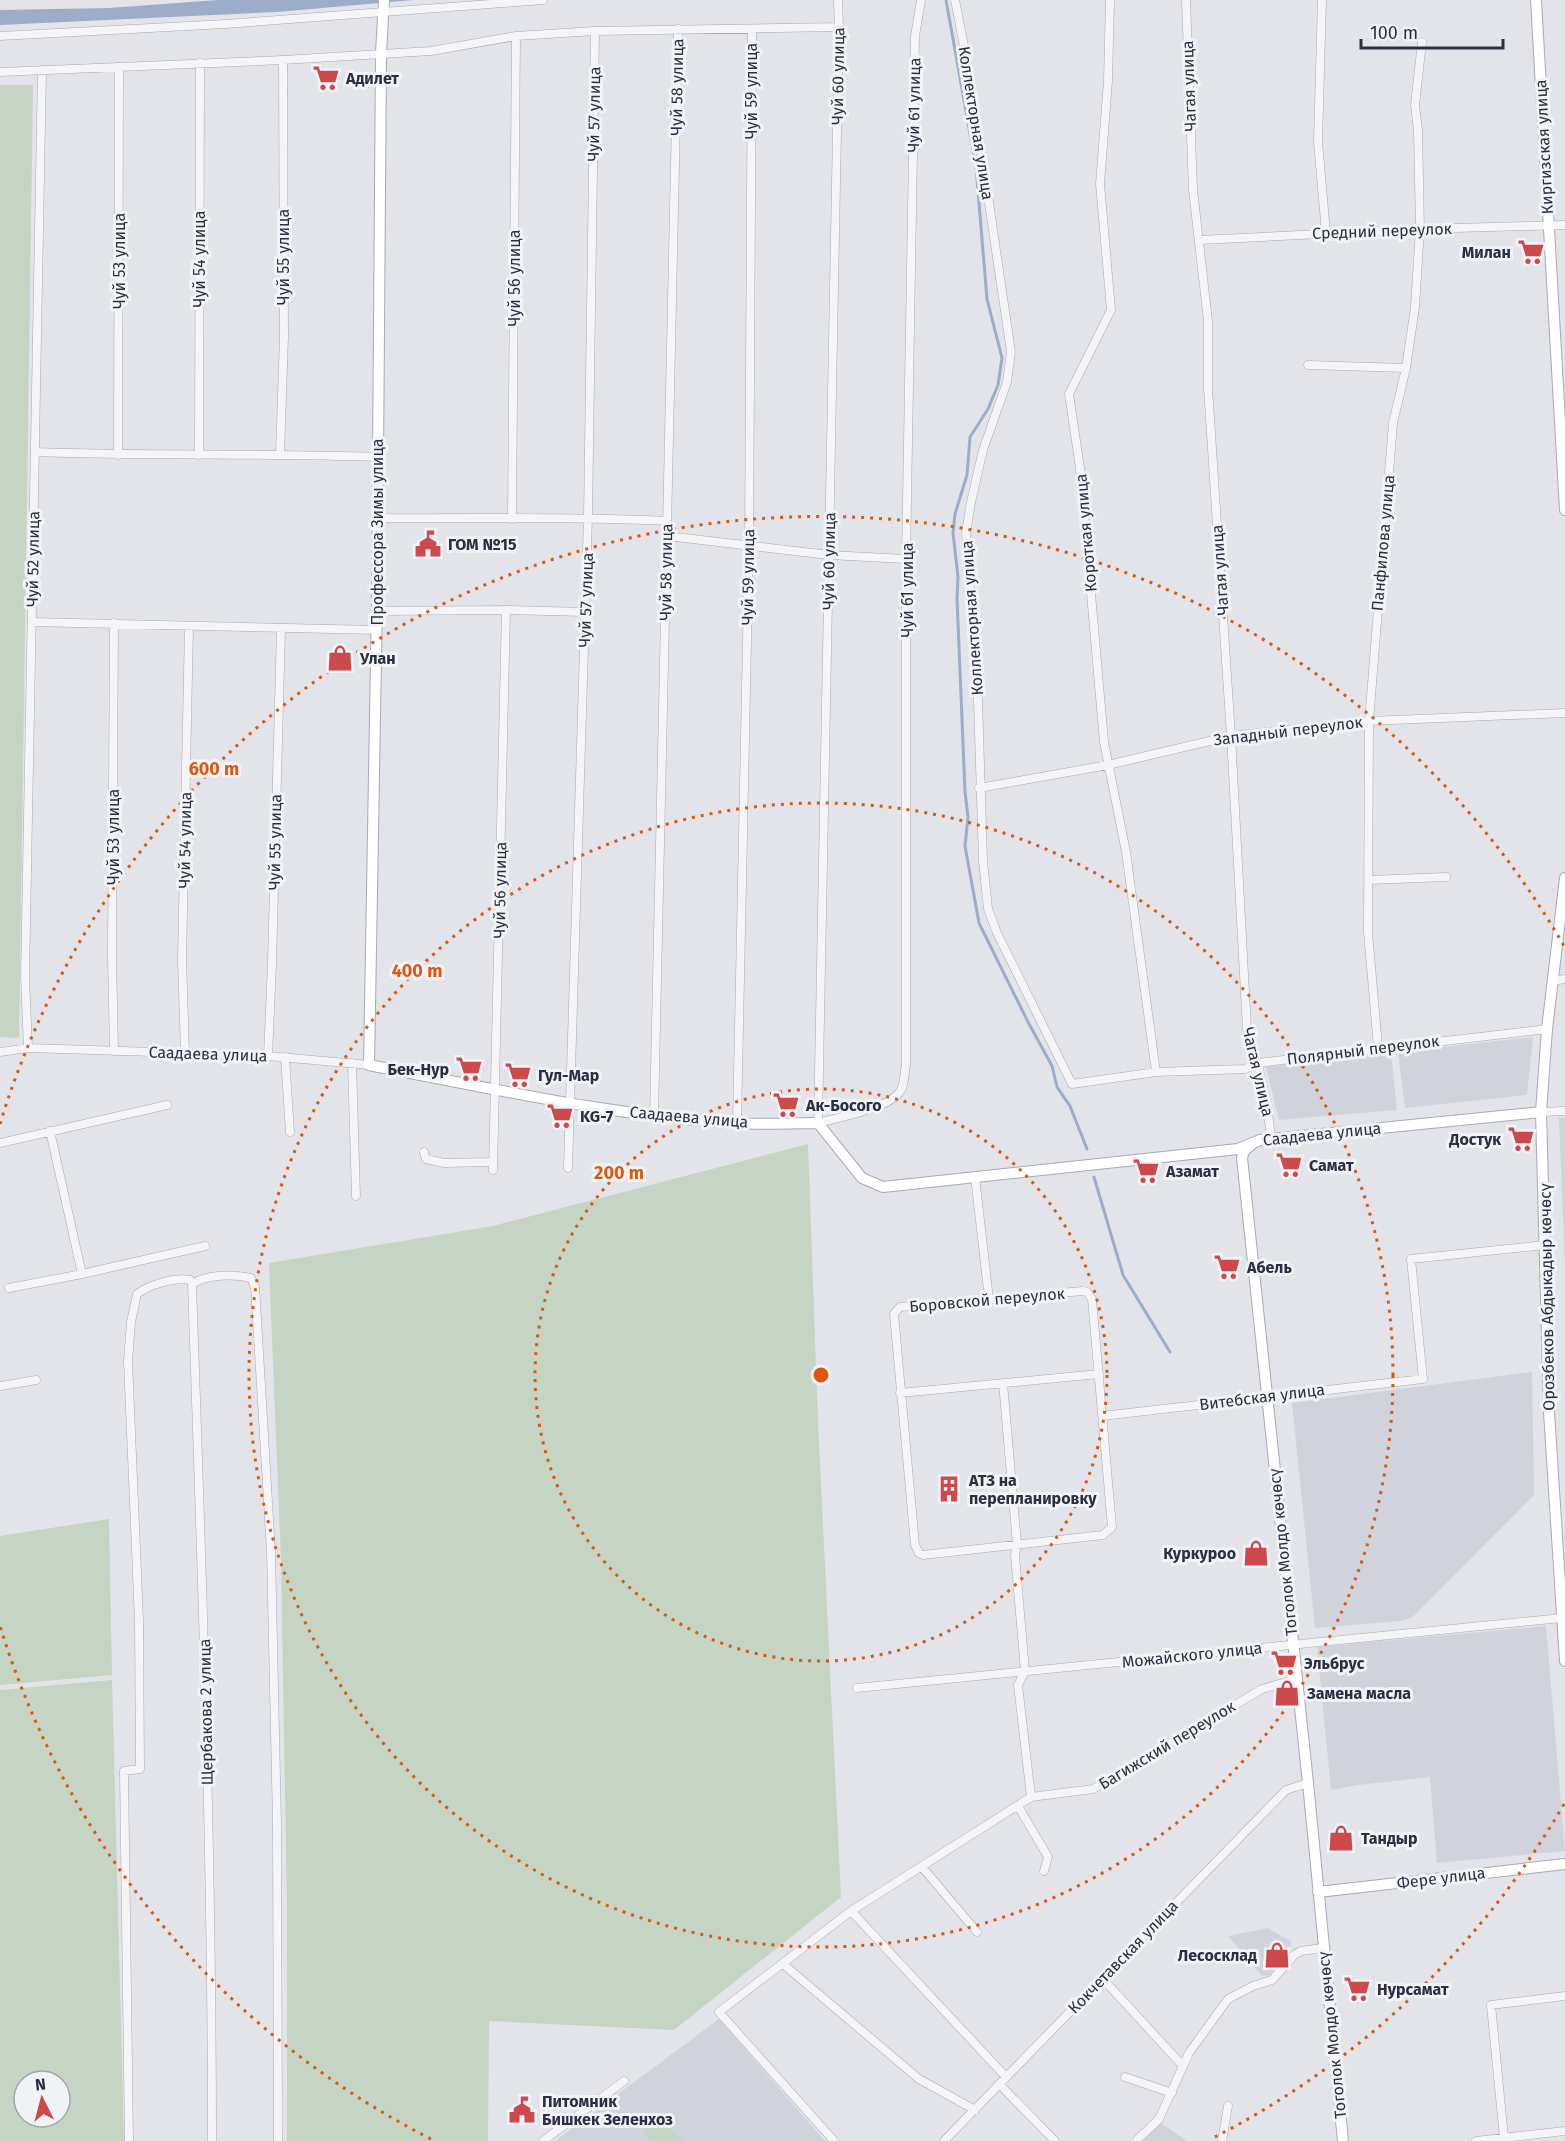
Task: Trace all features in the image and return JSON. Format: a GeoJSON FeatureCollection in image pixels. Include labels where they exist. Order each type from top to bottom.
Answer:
{"type":"FeatureCollection","features":[{"type":"Feature","properties":{"kind":"street","name":"Профессора Зимы улица"},"geometry":{"type":"LineString","coordinates":[[369,1065],[376,630],[381,53],[384,0]]}},
{"type":"Feature","properties":{"kind":"street"},"geometry":{"type":"LineString","coordinates":[[0,36],[225,24],[543,0]]}},
{"type":"Feature","properties":{"kind":"street","name":"Чуй 60 улица"},"geometry":{"type":"LineString","coordinates":[[818,1123],[838,0]]}},
{"type":"Feature","properties":{"kind":"street","name":"Чуй 61 улица"},"geometry":{"type":"LineString","coordinates":[[818,1123],[870,1109],[898,1095],[903,1086],[906,1053],[906,559],[915,36],[921,0]]}},
{"type":"Feature","properties":{"kind":"street","name":"Коллекторная улица"},"geometry":{"type":"LineString","coordinates":[[955,0],[984,169],[1011,352],[1007,382],[983,450],[966,533],[978,700],[982,861],[988,909],[997,933],[1072,1084]]}},
{"type":"Feature","properties":{"kind":"street","name":"Короткая улица"},"geometry":{"type":"LineString","coordinates":[[1110,0],[1108,81],[1100,184],[1111,310],[1069,394],[1080,468],[1104,742],[1126,852],[1156,1072]]}},
{"type":"Feature","properties":{"kind":"street","name":"Чагая улица"},"geometry":{"type":"LineString","coordinates":[[1186,0],[1193,189],[1208,321],[1208,388],[1232,736],[1247,1029],[1258,1063],[1269,1112],[1271,1138]]}},
{"type":"Feature","properties":{"kind":"street"},"geometry":{"type":"LineString","coordinates":[[1322,0],[1318,142],[1326,233]]}},
{"type":"Feature","properties":{"kind":"street","name":"Киргизская улица"},"geometry":{"type":"LineString","coordinates":[[1536,0],[1565,510]]}},
{"type":"Feature","properties":{"kind":"street"},"geometry":{"type":"LineString","coordinates":[[0,72],[431,51],[516,36],[595,31],[839,27]]}},
{"type":"Feature","properties":{"kind":"street","name":"Чуй 58 улица"},"geometry":{"type":"LineString","coordinates":[[654,1116],[678,29]]}},
{"type":"Feature","properties":{"kind":"street","name":"Чуй 59 улица"},"geometry":{"type":"LineString","coordinates":[[736,1124],[749,545],[752,30]]}},
{"type":"Feature","properties":{"kind":"street","name":"Чуй 57 улица"},"geometry":{"type":"LineString","coordinates":[[568,1168],[588,517],[595,31]]}},
{"type":"Feature","properties":{"kind":"street","name":"Чуй 56 улица"},"geometry":{"type":"LineString","coordinates":[[512,519],[516,36]]}},
{"type":"Feature","properties":{"kind":"street","name":"Панфилова улица"},"geometry":{"type":"LineString","coordinates":[[1378,1047],[1368,932],[1369,721],[1393,423],[1406,368],[1415,307],[1420,229],[1418,130],[1414,105],[1422,42]]}},
{"type":"Feature","properties":{"kind":"street","name":"Чуй 55 улица"},"geometry":{"type":"LineString","coordinates":[[280,454],[284,337],[283,60]]}},
{"type":"Feature","properties":{"kind":"street","name":"Чуй 54 улица"},"geometry":{"type":"LineString","coordinates":[[199,454],[200,63]]}},
{"type":"Feature","properties":{"kind":"street","name":"Чуй 53 улица"},"geometry":{"type":"LineString","coordinates":[[118,455],[119,67]]}},
{"type":"Feature","properties":{"kind":"street","name":"Чуй 52 улица"},"geometry":{"type":"LineString","coordinates":[[28,1048],[24,977],[42,70]]}},
{"type":"Feature","properties":{"kind":"street","name":"Средний переулок"},"geometry":{"type":"LineString","coordinates":[[1200,240],[1420,229],[1565,225]]}},
{"type":"Feature","properties":{"kind":"street"},"geometry":{"type":"LineString","coordinates":[[1308,365],[1406,368]]}},
{"type":"Feature","properties":{"kind":"street"},"geometry":{"type":"LineString","coordinates":[[35,452],[377,457]]}},
{"type":"Feature","properties":{"kind":"street"},"geometry":{"type":"LineString","coordinates":[[376,518],[588,517],[667,521]]}},
{"type":"Feature","properties":{"kind":"street"},"geometry":{"type":"LineString","coordinates":[[667,536],[829,555],[906,559]]}},
{"type":"Feature","properties":{"kind":"street","name":"Чуй 56 улица"},"geometry":{"type":"LineString","coordinates":[[424,1152],[426,1160],[493,1166],[506,610]]}},
{"type":"Feature","properties":{"kind":"street"},"geometry":{"type":"LineString","coordinates":[[376,611],[585,612]]}},
{"type":"Feature","properties":{"kind":"street"},"geometry":{"type":"LineString","coordinates":[[32,622],[376,630]]}},
{"type":"Feature","properties":{"kind":"street","name":"Чуй 53 улица"},"geometry":{"type":"LineString","coordinates":[[114,623],[112,955],[114,1051]]}},
{"type":"Feature","properties":{"kind":"street","name":"Чуй 54 улица"},"geometry":{"type":"LineString","coordinates":[[185,1053],[182,959],[189,627]]}},
{"type":"Feature","properties":{"kind":"street","name":"Чуй 55 улица"},"geometry":{"type":"LineString","coordinates":[[268,1056],[281,629]]}},
{"type":"Feature","properties":{"kind":"street","name":"Западный переулок"},"geometry":{"type":"LineString","coordinates":[[979,788],[1108,765],[1232,736],[1369,721],[1565,713]]}},
{"type":"Feature","properties":{"kind":"street"},"geometry":{"type":"LineString","coordinates":[[1369,880],[1446,878]]}},
{"type":"Feature","properties":{"kind":"street"},"geometry":{"type":"LineString","coordinates":[[1541,1112],[1547,1029],[1565,878]]}},
{"type":"Feature","properties":{"kind":"street"},"geometry":{"type":"LineString","coordinates":[[1553,981],[1565,979]]}},
{"type":"Feature","properties":{"kind":"street","name":"Полярный переулок"},"geometry":{"type":"LineString","coordinates":[[1072,1084],[1156,1072],[1245,1069],[1258,1063],[1378,1047],[1547,1029]]}},
{"type":"Feature","properties":{"kind":"street","name":"Саадаева улица"},"geometry":{"type":"LineString","coordinates":[[0,1052],[28,1048],[285,1057],[369,1065],[571,1103],[654,1116],[736,1124],[818,1123],[862,1178],[883,1186],[1238,1149],[1271,1138],[1565,1111]]}},
{"type":"Feature","properties":{"kind":"street"},"geometry":{"type":"LineString","coordinates":[[285,1057],[290,1132]]}},
{"type":"Feature","properties":{"kind":"street"},"geometry":{"type":"LineString","coordinates":[[352,1063],[356,1196]]}},
{"type":"Feature","properties":{"kind":"street"},"geometry":{"type":"LineString","coordinates":[[0,1143],[167,1105]]}},
{"type":"Feature","properties":{"kind":"street","name":"Орозбеков Абдыкадыр көчөсү"},"geometry":{"type":"LineString","coordinates":[[1541,1112],[1550,1412],[1565,1661]]}},
{"type":"Feature","properties":{"kind":"street"},"geometry":{"type":"LineString","coordinates":[[50,1131],[81,1274]]}},
{"type":"Feature","properties":{"kind":"street","name":"Тоголок Молдо көчөсү"},"geometry":{"type":"LineString","coordinates":[[1251,1144],[1244,1151],[1242,1158],[1343,2141]]}},
{"type":"Feature","properties":{"kind":"street"},"geometry":{"type":"LineString","coordinates":[[975,1177],[989,1299]]}},
{"type":"Feature","properties":{"kind":"street","name":"Витебская улица"},"geometry":{"type":"LineString","coordinates":[[1102,1416],[1423,1379],[1411,1259],[1546,1245]]}},
{"type":"Feature","properties":{"kind":"street"},"geometry":{"type":"LineString","coordinates":[[9,1288],[205,1246]]}},
{"type":"Feature","properties":{"kind":"street"},"geometry":{"type":"LineString","coordinates":[[129,2141],[128,1919],[124,1771],[140,1769],[139,1621],[128,1361],[132,1322],[137,1294],[151,1287],[184,1279],[190,1280],[192,1284],[198,1280],[213,1277],[243,1276],[251,1278],[255,1286],[271,1552],[277,1835],[278,2141]]}},
{"type":"Feature","properties":{"kind":"street","name":"Щербакова 2 улица"},"geometry":{"type":"LineString","coordinates":[[192,1284],[206,1680],[212,2141]]}},
{"type":"Feature","properties":{"kind":"street","name":"Боровской переулок"},"geometry":{"type":"LineString","coordinates":[[1087,1292],[1092,1299],[1112,1527],[1103,1535],[923,1554],[916,1550],[893,1318],[900,1307],[989,1299],[1087,1292]]}},
{"type":"Feature","properties":{"kind":"street"},"geometry":{"type":"LineString","coordinates":[[900,1393],[1099,1374]]}},
{"type":"Feature","properties":{"kind":"street"},"geometry":{"type":"LineString","coordinates":[[0,1386],[36,1380]]}},
{"type":"Feature","properties":{"kind":"street"},"geometry":{"type":"LineString","coordinates":[[1003,1383],[1025,1671],[1018,1685],[1031,1797]]}},
{"type":"Feature","properties":{"kind":"street","name":"Можайского улица"},"geometry":{"type":"LineString","coordinates":[[857,1688],[1562,1618]]}},
{"type":"Feature","properties":{"kind":"street","name":"Багижский переулок"},"geometry":{"type":"LineString","coordinates":[[834,2141],[719,2012],[852,1911],[1031,1797],[1093,1789],[1262,1689],[1296,1679]]}},
{"type":"Feature","properties":{"kind":"street","name":"Кокчетавская улица"},"geometry":{"type":"LineString","coordinates":[[944,2141],[1286,1790],[1308,1783]]}},
{"type":"Feature","properties":{"kind":"street"},"geometry":{"type":"LineString","coordinates":[[1018,1806],[1047,1857],[1044,1871]]}},
{"type":"Feature","properties":{"kind":"street","name":"Фере улица"},"geometry":{"type":"LineString","coordinates":[[1318,1892],[1565,1864]]}},
{"type":"Feature","properties":{"kind":"street"},"geometry":{"type":"LineString","coordinates":[[922,1867],[977,1932]]}},
{"type":"Feature","properties":{"kind":"street"},"geometry":{"type":"LineString","coordinates":[[852,1911],[1006,2077]]}},
{"type":"Feature","properties":{"kind":"street"},"geometry":{"type":"LineString","coordinates":[[1136,2141],[1159,2119],[1189,2053],[1227,1999],[1252,1986],[1272,1980],[1294,1955],[1301,1951],[1322,1948]]}},
{"type":"Feature","properties":{"kind":"street"},"geometry":{"type":"LineString","coordinates":[[783,1964],[919,2079],[975,2110]]}},
{"type":"Feature","properties":{"kind":"street"},"geometry":{"type":"LineString","coordinates":[[1102,1978],[1183,2067]]}},
{"type":"Feature","properties":{"kind":"street"},"geometry":{"type":"LineString","coordinates":[[1504,2138],[1491,2005],[1565,1996]]}},
{"type":"Feature","properties":{"kind":"street"},"geometry":{"type":"LineString","coordinates":[[1125,2077],[1172,2092]]}},
{"type":"Feature","properties":{"kind":"street"},"geometry":{"type":"LineString","coordinates":[[543,2141],[624,2081]]}},
{"type":"Feature","properties":{"kind":"street"},"geometry":{"type":"LineString","coordinates":[[999,2084],[1055,2141]]}},
{"type":"Feature","properties":{"kind":"street"},"geometry":{"type":"LineString","coordinates":[[1222,2141],[1228,2106]]}},
{"type":"Feature","properties":{"kind":"street"},"geometry":{"type":"LineString","coordinates":[[1476,2141],[1565,2132]]}},
{"type":"Feature","properties":{"kind":"shaded area"},"geometry":{"type":"Polygon","coordinates":[[[1533,1037],[1527,1095],[1405,1108],[1398,1052],[1533,1037]]]}},
{"type":"Feature","properties":{"kind":"shaded area"},"geometry":{"type":"Polygon","coordinates":[[[1391,1053],[1397,1110],[1279,1120],[1266,1067],[1391,1053]]]}},
{"type":"Feature","properties":{"kind":"shaded area"},"geometry":{"type":"Polygon","coordinates":[[[1559,1118],[1565,1118],[1565,1268],[1559,1118]]]}},
{"type":"Feature","properties":{"kind":"shaded area"},"geometry":{"type":"Polygon","coordinates":[[[1532,1372],[1534,1495],[1413,1617],[1401,1621],[1315,1628],[1292,1403],[1532,1372]]]}},
{"type":"Feature","properties":{"kind":"shaded area"},"geometry":{"type":"Polygon","coordinates":[[[1546,1626],[1565,1851],[1437,1863],[1430,1777],[1331,1790],[1317,1647],[1546,1626]]]}},
{"type":"Feature","properties":{"kind":"shaded area"},"geometry":{"type":"Polygon","coordinates":[[[1268,1928],[1292,1942],[1270,1976],[1261,1975],[1228,1936],[1268,1928]]]}},
{"type":"Feature","properties":{"kind":"shaded area"},"geometry":{"type":"Polygon","coordinates":[[[719,2019],[825,2141],[555,2141],[719,2019]]]}},
{"type":"Feature","properties":{"kind":"shaded area"},"geometry":{"type":"Polygon","coordinates":[[[1161,2123],[1187,2141],[1143,2141],[1161,2123]]]}},
{"type":"Feature","properties":{"kind":"green space"},"geometry":{"type":"Polygon","coordinates":[[[0,85],[33,85],[19,1038],[0,1037],[0,85]]]}},
{"type":"Feature","properties":{"kind":"green space"},"geometry":{"type":"Polygon","coordinates":[[[808,1144],[818,1422],[841,1897],[674,2030],[489,2021],[488,2141],[287,2141],[287,1908],[281,1560],[269,1263],[493,1226],[808,1144]]]}},
{"type":"Feature","properties":{"kind":"green space"},"geometry":{"type":"Polygon","coordinates":[[[109,1519],[112,1675],[0,1685],[0,1536],[109,1519]]]}},
{"type":"Feature","properties":{"kind":"green space"},"geometry":{"type":"Polygon","coordinates":[[[112,1680],[124,2141],[0,2141],[0,1690],[112,1680]]]}},
{"type":"Feature","properties":{"kind":"green space"},"geometry":{"type":"Polygon","coordinates":[[[658,2116],[682,2141],[652,2141],[642,2131],[658,2116]]]}},
{"type":"Feature","properties":{"kind":"water"},"geometry":{"type":"Polygon","coordinates":[[[218,0],[413,0],[277,12],[0,25],[0,10],[109,8],[218,0]]]}},
{"type":"Feature","properties":{"kind":"waterway"},"geometry":{"type":"LineString","coordinates":[[946,0],[976,167],[987,299],[1002,358],[998,385],[988,409],[970,437],[967,475],[955,514],[953,533],[958,577],[965,792],[968,817],[965,846],[979,923],[1052,1066],[1057,1087],[1070,1106],[1087,1149]]}},
{"type":"Feature","properties":{"kind":"waterway"},"geometry":{"type":"LineString","coordinates":[[1094,1177],[1123,1275],[1170,1352]]}},
{"type":"Feature","properties":{"kind":"place","name":"Адилет"},"geometry":{"type":"Point","coordinates":[326,78]}},
{"type":"Feature","properties":{"kind":"place","name":"Милан"},"geometry":{"type":"Point","coordinates":[1531,252]}},
{"type":"Feature","properties":{"kind":"place","name":"ГОМ №15"},"geometry":{"type":"Point","coordinates":[428,544]}},
{"type":"Feature","properties":{"kind":"place","name":"Улан"},"geometry":{"type":"Point","coordinates":[340,658]}},
{"type":"Feature","properties":{"kind":"place","name":"Бек-Нур"},"geometry":{"type":"Point","coordinates":[469,1069]}},
{"type":"Feature","properties":{"kind":"place","name":"Гул-Мар"},"geometry":{"type":"Point","coordinates":[518,1075]}},
{"type":"Feature","properties":{"kind":"place","name":"Ак-Босого"},"geometry":{"type":"Point","coordinates":[786,1105]}},
{"type":"Feature","properties":{"kind":"place","name":"KG-7"},"geometry":{"type":"Point","coordinates":[560,1116]}},
{"type":"Feature","properties":{"kind":"place","name":"Достук"},"geometry":{"type":"Point","coordinates":[1521,1139]}},
{"type":"Feature","properties":{"kind":"place","name":"Самат"},"geometry":{"type":"Point","coordinates":[1289,1165]}},
{"type":"Feature","properties":{"kind":"place","name":"Азамат"},"geometry":{"type":"Point","coordinates":[1146,1171]}},
{"type":"Feature","properties":{"kind":"place","name":"Абель"},"geometry":{"type":"Point","coordinates":[1227,1267]}},
{"type":"Feature","properties":{"kind":"place","name":"АТЗ на перепланировку"},"geometry":{"type":"Point","coordinates":[949,1489]}},
{"type":"Feature","properties":{"kind":"place","name":"Куркуроо"},"geometry":{"type":"Point","coordinates":[1256,1553]}},
{"type":"Feature","properties":{"kind":"place","name":"Эльбрус"},"geometry":{"type":"Point","coordinates":[1284,1663]}},
{"type":"Feature","properties":{"kind":"place","name":"Замена масла"},"geometry":{"type":"Point","coordinates":[1287,1693]}},
{"type":"Feature","properties":{"kind":"place","name":"Тандыр"},"geometry":{"type":"Point","coordinates":[1341,1838]}},
{"type":"Feature","properties":{"kind":"place","name":"Лесосклад"},"geometry":{"type":"Point","coordinates":[1277,1955]}},
{"type":"Feature","properties":{"kind":"place","name":"Нурсамат"},"geometry":{"type":"Point","coordinates":[1357,1989]}},
{"type":"Feature","properties":{"kind":"place","name":"Питомник Бишкек Зеленхоз"},"geometry":{"type":"Point","coordinates":[522,2110]}}]}
